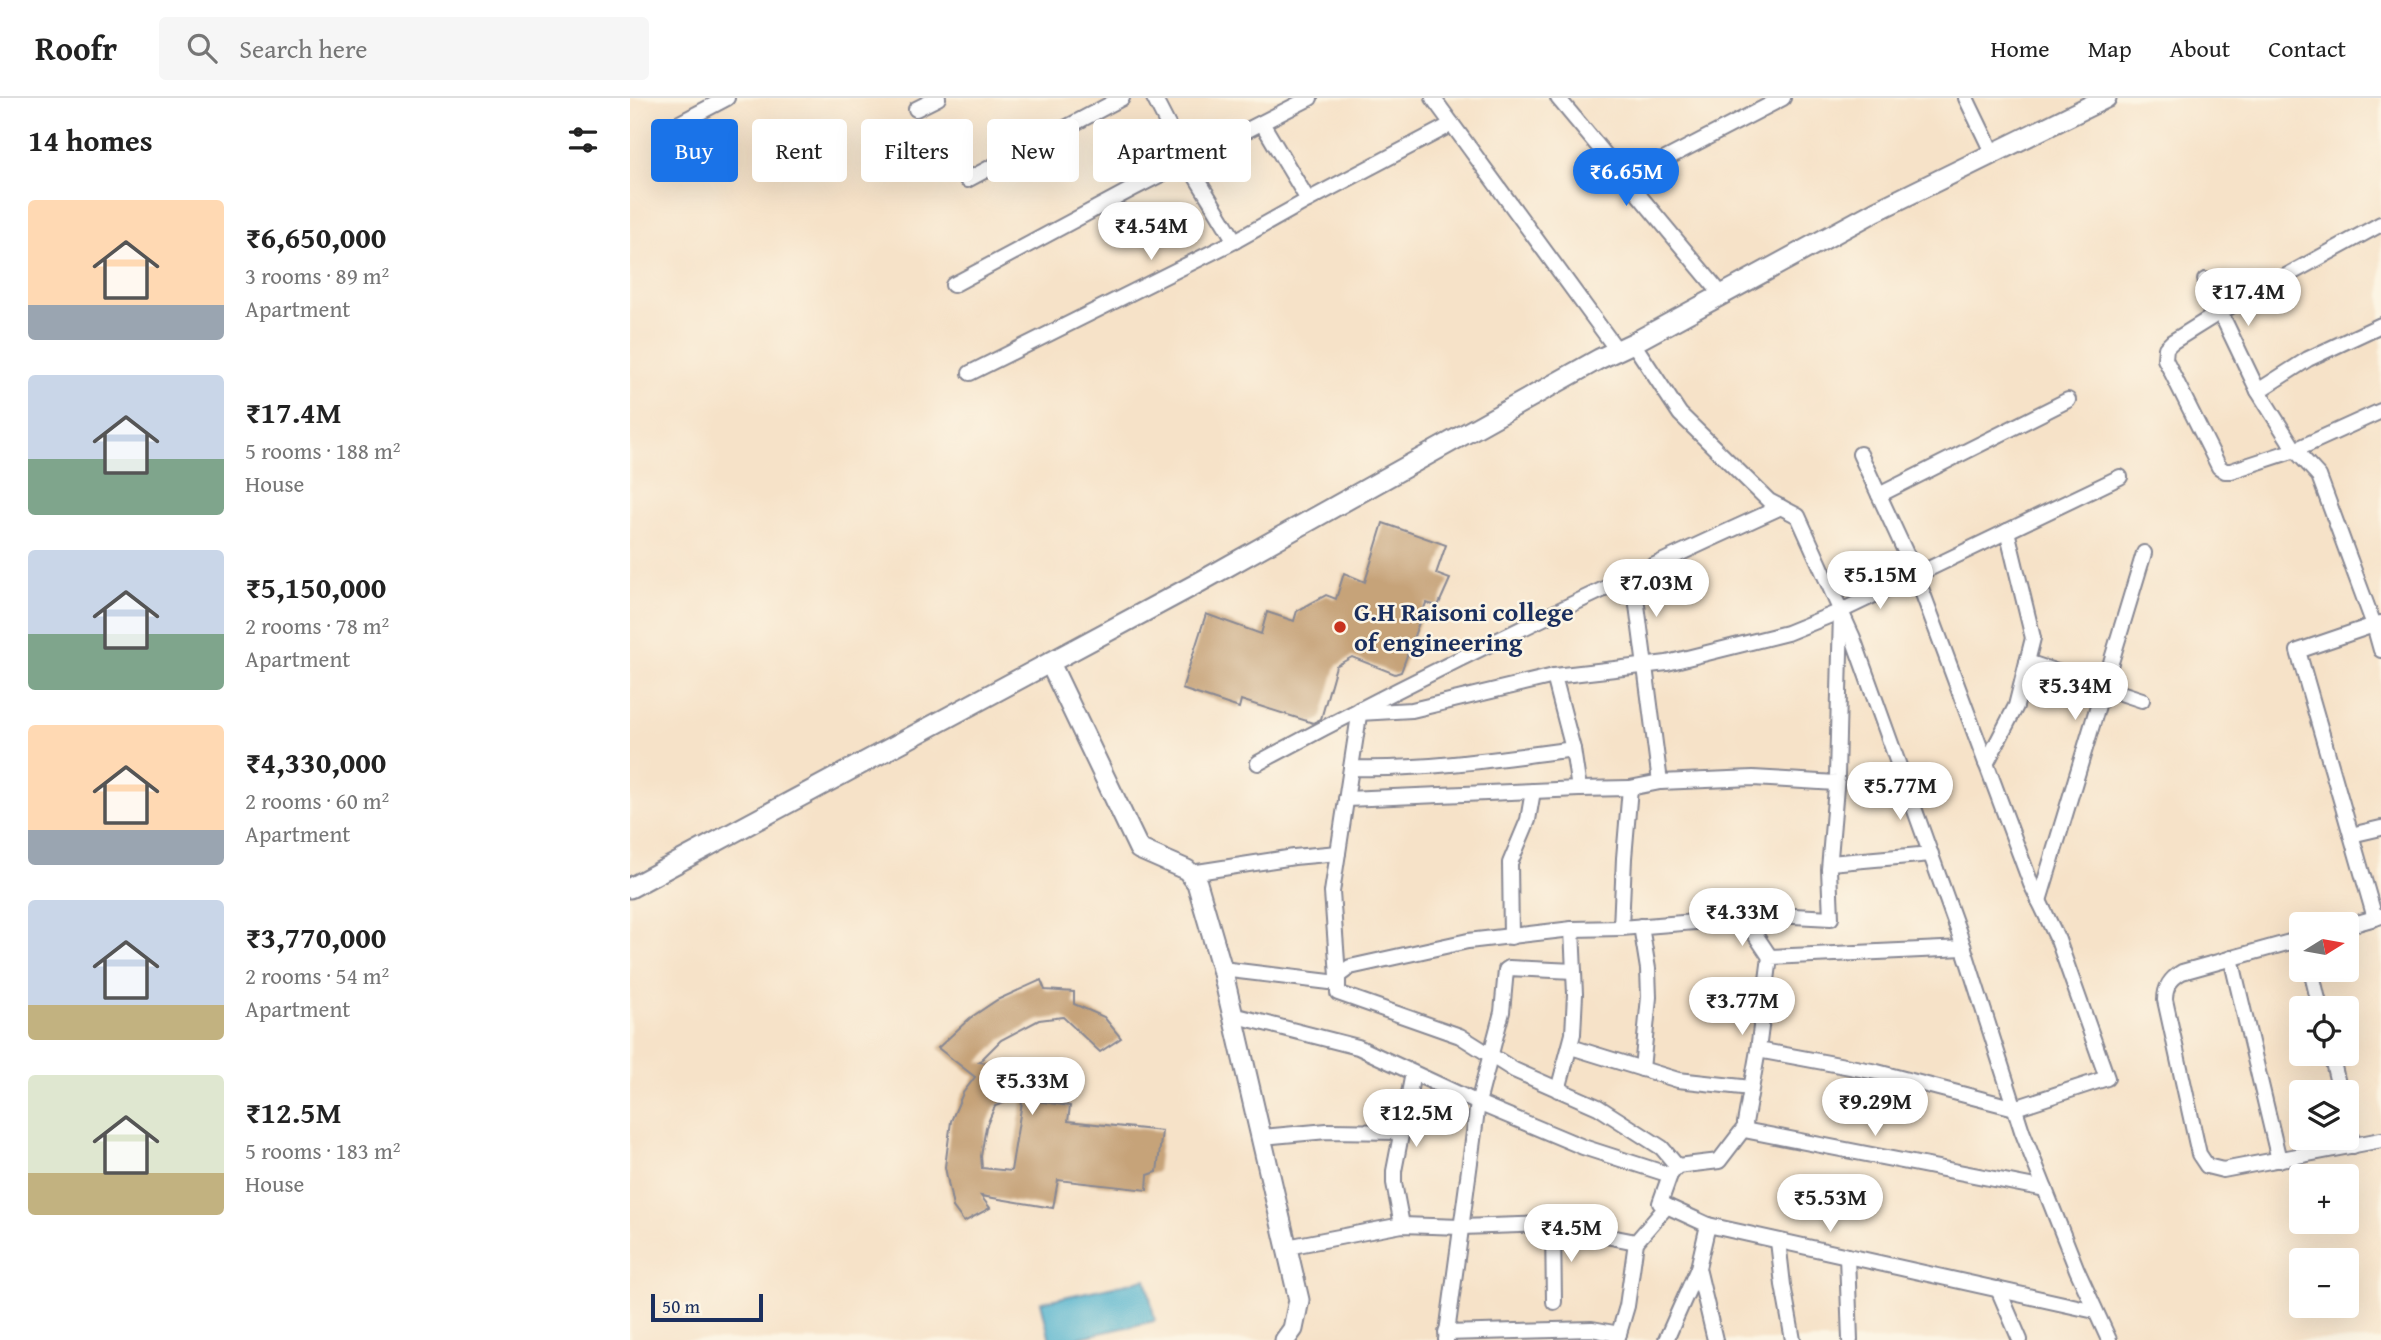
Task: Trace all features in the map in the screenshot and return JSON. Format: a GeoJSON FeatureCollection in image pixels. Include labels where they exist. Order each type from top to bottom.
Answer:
{"type":"FeatureCollection","features":[{"type":"Feature","properties":{"kind":"street"},"geometry":{"type":"LineString","coordinates":[[687,119],[727,98]]}},
{"type":"Feature","properties":{"kind":"street"},"geometry":{"type":"LineString","coordinates":[[916,109],[938,98]]}},
{"type":"Feature","properties":{"kind":"street"},"geometry":{"type":"LineString","coordinates":[[973,177],[1122,98]]}},
{"type":"Feature","properties":{"kind":"street"},"geometry":{"type":"LineString","coordinates":[[1154,98],[1165,119]]}},
{"type":"Feature","properties":{"kind":"street"},"geometry":{"type":"LineString","coordinates":[[1251,129],[1310,98]]}},
{"type":"Feature","properties":{"kind":"street"},"geometry":{"type":"LineString","coordinates":[[1433,98],[1680,414],[1769,501],[1798,516],[1853,638],[1964,948],[2015,1108],[2045,1189],[2109,1340]]}},
{"type":"Feature","properties":{"kind":"street"},"geometry":{"type":"LineString","coordinates":[[1558,98],[1722,295]]}},
{"type":"Feature","properties":{"kind":"street"},"geometry":{"type":"LineString","coordinates":[[1625,180],[1783,98]]}},
{"type":"Feature","properties":{"kind":"street"},"geometry":{"type":"LineString","coordinates":[[1966,98],[1993,154]]}},
{"type":"Feature","properties":{"kind":"street"},"geometry":{"type":"LineString","coordinates":[[630,888],[1209,577],[1625,346],[1876,211],[2106,98]]}},
{"type":"Feature","properties":{"kind":"street"},"geometry":{"type":"LineString","coordinates":[[1262,123],[1308,200]]}},
{"type":"Feature","properties":{"kind":"street"},"geometry":{"type":"LineString","coordinates":[[970,373],[1235,241],[1452,124]]}},
{"type":"Feature","properties":{"kind":"street"},"geometry":{"type":"LineString","coordinates":[[953,285],[1146,182]]}},
{"type":"Feature","properties":{"kind":"street"},"geometry":{"type":"LineString","coordinates":[[1199,182],[1235,241]]}},
{"type":"Feature","properties":{"kind":"street"},"geometry":{"type":"LineString","coordinates":[[2381,224],[2220,312],[2172,342],[2166,348],[2165,359],[2219,467],[2225,471],[2295,450],[2381,411]]}},
{"type":"Feature","properties":{"kind":"street"},"geometry":{"type":"LineString","coordinates":[[2205,280],[2258,391],[2295,450],[2313,467],[2325,488],[2378,624],[2381,650]]}},
{"type":"Feature","properties":{"kind":"street"},"geometry":{"type":"LineString","coordinates":[[2258,391],[2308,359],[2381,325]]}},
{"type":"Feature","properties":{"kind":"street"},"geometry":{"type":"LineString","coordinates":[[1879,495],[2068,400]]}},
{"type":"Feature","properties":{"kind":"street"},"geometry":{"type":"LineString","coordinates":[[1758,1050],[1877,1072],[2015,1108],[2107,1078],[2058,940],[2039,901],[1916,575],[1860,454]]}},
{"type":"Feature","properties":{"kind":"street"},"geometry":{"type":"LineString","coordinates":[[1359,711],[1412,710],[1554,676],[1644,667],[1787,633],[1841,611],[2120,477]]}},
{"type":"Feature","properties":{"kind":"street"},"geometry":{"type":"LineString","coordinates":[[1258,763],[1633,574],[1782,507]]}},
{"type":"Feature","properties":{"kind":"street"},"geometry":{"type":"LineString","coordinates":[[1986,764],[2016,706],[2033,638],[2007,531]]}},
{"type":"Feature","properties":{"kind":"street"},"geometry":{"type":"LineString","coordinates":[[2039,901],[2144,553]]}},
{"type":"Feature","properties":{"kind":"street"},"geometry":{"type":"LineString","coordinates":[[1633,574],[1660,782]]}},
{"type":"Feature","properties":{"kind":"street"},"geometry":{"type":"LineString","coordinates":[[1222,969],[1338,979],[1350,967],[1468,941],[1572,929],[1621,928],[1744,918],[1754,920],[1775,915],[1831,918],[1830,863],[1836,783],[1841,611]]}},
{"type":"Feature","properties":{"kind":"street"},"geometry":{"type":"LineString","coordinates":[[2359,923],[2378,917],[2351,835],[2298,651],[2378,624]]}},
{"type":"Feature","properties":{"kind":"street"},"geometry":{"type":"LineString","coordinates":[[2027,662],[2141,700]]}},
{"type":"Feature","properties":{"kind":"street"},"geometry":{"type":"LineString","coordinates":[[1050,663],[1139,849],[1191,873],[1338,853]]}},
{"type":"Feature","properties":{"kind":"street"},"geometry":{"type":"LineString","coordinates":[[1554,676],[1573,749],[1579,789]]}},
{"type":"Feature","properties":{"kind":"street"},"geometry":{"type":"LineString","coordinates":[[1359,711],[1332,892],[1338,993],[1460,1036],[1514,1070],[1598,1107],[1662,1148],[1674,1171]]}},
{"type":"Feature","properties":{"kind":"street"},"geometry":{"type":"LineString","coordinates":[[1351,768],[1398,769],[1457,765],[1573,749]]}},
{"type":"Feature","properties":{"kind":"street"},"geometry":{"type":"LineString","coordinates":[[1346,799],[1630,788],[1660,782],[1744,778],[1836,783]]}},
{"type":"Feature","properties":{"kind":"street"},"geometry":{"type":"LineString","coordinates":[[1621,928],[1630,788]]}},
{"type":"Feature","properties":{"kind":"street"},"geometry":{"type":"LineString","coordinates":[[1511,937],[1510,863],[1528,820],[1533,791]]}},
{"type":"Feature","properties":{"kind":"street"},"geometry":{"type":"LineString","coordinates":[[2351,835],[2381,828]]}},
{"type":"Feature","properties":{"kind":"street"},"geometry":{"type":"LineString","coordinates":[[1830,863],[1931,854]]}},
{"type":"Feature","properties":{"kind":"street"},"geometry":{"type":"LineString","coordinates":[[1191,873],[1222,969],[1300,1300],[1293,1329],[1285,1340]]}},
{"type":"Feature","properties":{"kind":"street"},"geometry":{"type":"LineString","coordinates":[[1233,1016],[1347,1043],[1583,1147],[1674,1171],[1719,1161],[1745,1127],[1770,957],[1744,918]]}},
{"type":"Feature","properties":{"kind":"street"},"geometry":{"type":"LineString","coordinates":[[1641,926],[1650,997],[1642,1069]]}},
{"type":"Feature","properties":{"kind":"street"},"geometry":{"type":"LineString","coordinates":[[1558,1090],[1570,1047],[1574,1019],[1572,929]]}},
{"type":"Feature","properties":{"kind":"street"},"geometry":{"type":"LineString","coordinates":[[2289,942],[2182,972],[2170,981],[2165,993],[2199,1154],[2207,1166],[2223,1170],[2332,1150]]}},
{"type":"Feature","properties":{"kind":"street"},"geometry":{"type":"LineString","coordinates":[[1770,957],[1964,948]]}},
{"type":"Feature","properties":{"kind":"street"},"geometry":{"type":"LineString","coordinates":[[2231,958],[2278,1160]]}},
{"type":"Feature","properties":{"kind":"street"},"geometry":{"type":"LineString","coordinates":[[1574,971],[1507,968],[1502,1012],[1478,1103],[1446,1336],[1592,1329],[1618,1337],[1627,1306],[1636,1242],[1667,1206]]}},
{"type":"Feature","properties":{"kind":"street"},"geometry":{"type":"LineString","coordinates":[[1570,1047],[1691,1083],[1751,1088]]}},
{"type":"Feature","properties":{"kind":"street"},"geometry":{"type":"LineString","coordinates":[[1402,1225],[1394,1176],[1413,1073]]}},
{"type":"Feature","properties":{"kind":"street"},"geometry":{"type":"LineString","coordinates":[[1745,1127],[1749,1131],[2045,1189]]}},
{"type":"Feature","properties":{"kind":"street"},"geometry":{"type":"LineString","coordinates":[[1262,1137],[1327,1130],[1402,1132]]}},
{"type":"Feature","properties":{"kind":"street"},"geometry":{"type":"LineString","coordinates":[[2359,1145],[2381,1140]]}},
{"type":"Feature","properties":{"kind":"street"},"geometry":{"type":"LineString","coordinates":[[1674,1171],[1660,1203],[1708,1225],[2095,1311]]}},
{"type":"Feature","properties":{"kind":"street"},"geometry":{"type":"LineString","coordinates":[[1287,1247],[1402,1225],[1553,1226],[1636,1242]]}},
{"type":"Feature","properties":{"kind":"street"},"geometry":{"type":"LineString","coordinates":[[1666,1340],[1698,1268],[1708,1225]]}},
{"type":"Feature","properties":{"kind":"street"},"geometry":{"type":"LineString","coordinates":[[1553,1226],[1553,1302]]}},
{"type":"Feature","properties":{"kind":"street"},"geometry":{"type":"LineString","coordinates":[[1778,1241],[1793,1340]]}},
{"type":"Feature","properties":{"kind":"street"},"geometry":{"type":"LineString","coordinates":[[1847,1256],[1850,1340]]}},
{"type":"Feature","properties":{"kind":"street"},"geometry":{"type":"LineString","coordinates":[[1698,1268],[1716,1340]]}},
{"type":"Feature","properties":{"kind":"street"},"geometry":{"type":"LineString","coordinates":[[1998,1289],[2020,1340]]}},
{"type":"Feature","properties":{"kind":"water"},"geometry":{"type":"Polygon","coordinates":[[[1146,1279],[1155,1321],[1068,1340],[1050,1340],[1041,1302],[1146,1279]]]}},
{"type":"Feature","properties":{"kind":"building","name":"G.H Raisoni college of engineering"},"geometry":{"type":"Polygon","coordinates":[[[1383,523],[1446,545],[1436,574],[1450,579],[1438,606],[1426,603],[1401,672],[1395,674],[1352,657],[1336,666],[1321,719],[1313,723],[1241,700],[1239,708],[1182,689],[1206,614],[1261,634],[1267,612],[1294,621],[1297,611],[1326,595],[1336,599],[1344,573],[1365,582],[1383,523]]]}},
{"type":"Feature","properties":{"kind":"building"},"geometry":{"type":"Polygon","coordinates":[[[1041,980],[1045,990],[1074,992],[1074,1004],[1104,1017],[1121,1038],[1100,1052],[1063,1017],[1039,1020],[1001,1040],[979,1062],[1005,1065],[1019,1076],[1026,1073],[1037,1101],[1070,1106],[1068,1121],[1162,1131],[1157,1172],[1148,1175],[1147,1190],[1058,1180],[1053,1208],[981,1196],[990,1208],[964,1222],[953,1207],[945,1167],[951,1121],[963,1093],[975,1077],[938,1048],[970,1018],[997,1000],[1041,980]],[[1023,1096],[995,1106],[986,1127],[981,1156],[982,1168],[1011,1171],[1023,1096]]]}},
{"type":"Feature","properties":{"kind":"place","name":"G.H Raisoni college of engineering"},"geometry":{"type":"Point","coordinates":[1340,627]}}]}
